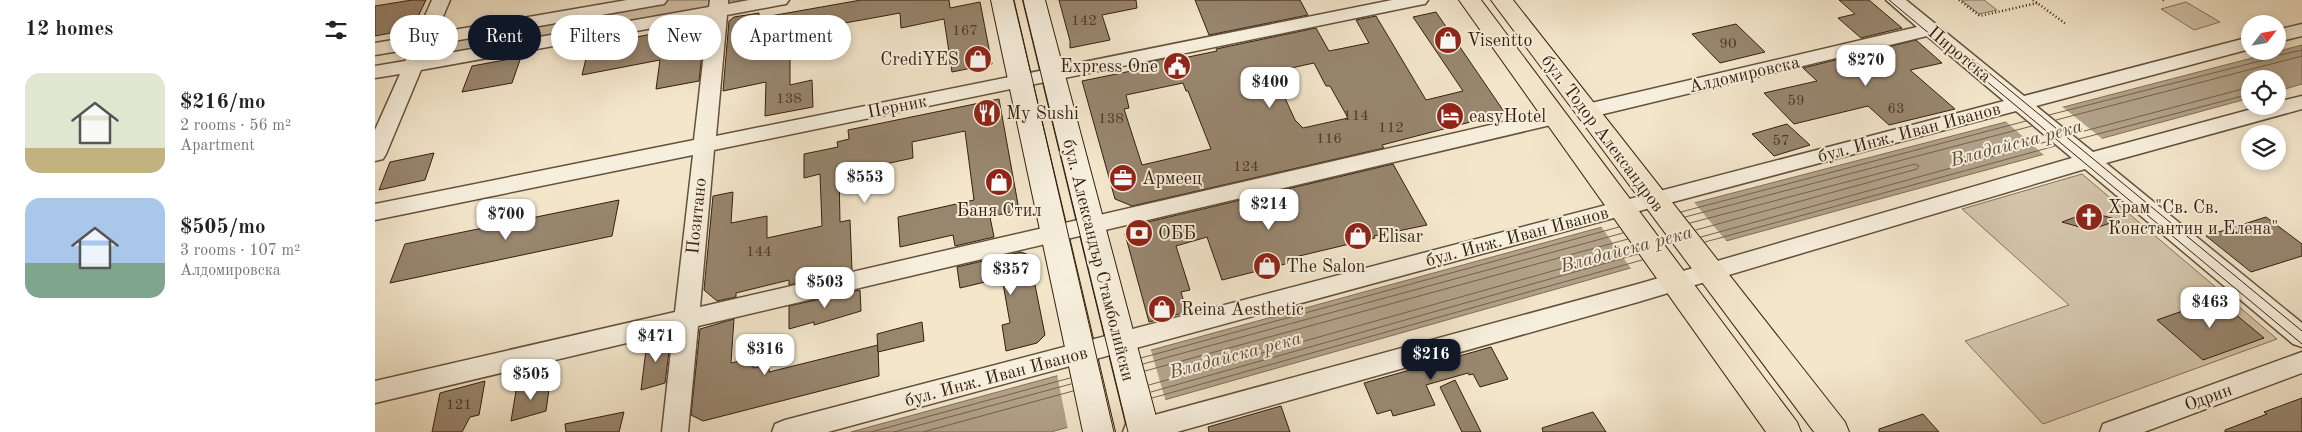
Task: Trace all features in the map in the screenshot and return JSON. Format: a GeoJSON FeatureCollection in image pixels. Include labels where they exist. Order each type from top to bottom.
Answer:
{"type":"FeatureCollection","features":[{"type":"Feature","properties":{"kind":"main road","name":"бул. Александър Стамболийски"},"geometry":{"type":"LineString","coordinates":[[1002,0],[1099,432]]}},
{"type":"Feature","properties":{"kind":"main road","name":"бул. Александър Стамболийски"},"geometry":{"type":"LineString","coordinates":[[1034,0],[1141,428]]}},
{"type":"Feature","properties":{"kind":"main road","name":"бул. Тодор Александров"},"geometry":{"type":"LineString","coordinates":[[1471,0],[1785,432]]}},
{"type":"Feature","properties":{"kind":"main road","name":"бул. Тодор Александров"},"geometry":{"type":"LineString","coordinates":[[1502,0],[1833,432]]}},
{"type":"Feature","properties":{"kind":"street"},"geometry":{"type":"LineString","coordinates":[[435,15],[441,0]]}},
{"type":"Feature","properties":{"kind":"street"},"geometry":{"type":"LineString","coordinates":[[458,35],[658,0]]}},
{"type":"Feature","properties":{"kind":"street"},"geometry":{"type":"LineString","coordinates":[[375,72],[718,5],[780,0]]}},
{"type":"Feature","properties":{"kind":"street","name":"Перник"},"geometry":{"type":"LineString","coordinates":[[375,212],[1419,0]]}},
{"type":"Feature","properties":{"kind":"street","name":"Пиротска"},"geometry":{"type":"LineString","coordinates":[[1895,0],[2302,338]]}},
{"type":"Feature","properties":{"kind":"street","name":"Позитано"},"geometry":{"type":"LineString","coordinates":[[675,432],[718,5]]}},
{"type":"Feature","properties":{"kind":"street","name":"Алдомировска"},"geometry":{"type":"LineString","coordinates":[[1587,111],[1930,30]]}},
{"type":"Feature","properties":{"kind":"street"},"geometry":{"type":"LineString","coordinates":[[2286,34],[2302,30]]}},
{"type":"Feature","properties":{"kind":"street","name":"бул. Инж. Иван Иванов"},"geometry":{"type":"LineString","coordinates":[[785,432],[1082,356],[1622,210],[2023,106],[2241,46]]}},
{"type":"Feature","properties":{"kind":"street"},"geometry":{"type":"LineString","coordinates":[[375,49],[390,47]]}},
{"type":"Feature","properties":{"kind":"street"},"geometry":{"type":"LineString","coordinates":[[375,154],[415,60]]}},
{"type":"Feature","properties":{"kind":"street"},"geometry":{"type":"LineString","coordinates":[[1141,428],[2085,157],[2302,102]]}},
{"type":"Feature","properties":{"kind":"street"},"geometry":{"type":"LineString","coordinates":[[375,392],[1054,236],[1555,117]]}},
{"type":"Feature","properties":{"kind":"street","name":"Одрин"},"geometry":{"type":"LineString","coordinates":[[2113,432],[2302,362]]}},
{"type":"Feature","properties":{"kind":"path"},"geometry":{"type":"LineString","coordinates":[[1959,0],[1980,16],[2037,2]]}},
{"type":"Feature","properties":{"kind":"path"},"geometry":{"type":"LineString","coordinates":[[2033,0],[2067,24]]}},
{"type":"Feature","properties":{"kind":"shaded area"},"geometry":{"type":"Polygon","coordinates":[[[658,0],[780,0],[695,15],[648,15],[648,23],[638,25],[638,15],[572,15],[658,0]]]}},
{"type":"Feature","properties":{"kind":"shaded area"},"geometry":{"type":"Polygon","coordinates":[[[1961,0],[1984,0],[1997,10],[1979,14],[1961,0]]]}},
{"type":"Feature","properties":{"kind":"shaded area"},"geometry":{"type":"Polygon","coordinates":[[[2186,2],[2220,22],[2194,30],[2161,9],[2186,2]]]}},
{"type":"Feature","properties":{"kind":"shaded area"},"geometry":{"type":"Polygon","coordinates":[[[551,19],[551,41],[541,42],[541,20],[551,19]]]}},
{"type":"Feature","properties":{"kind":"shaded area"},"geometry":{"type":"Polygon","coordinates":[[[468,33],[468,55],[458,57],[458,35],[468,33]]]}},
{"type":"Feature","properties":{"kind":"shaded area"},"geometry":{"type":"Polygon","coordinates":[[[415,60],[441,60],[413,65],[415,60]]]}},
{"type":"Feature","properties":{"kind":"shaded area"},"geometry":{"type":"Polygon","coordinates":[[[2082,174],[2277,339],[2043,424],[1965,341],[2069,305],[1962,209],[2082,174]]]}},
{"type":"Feature","properties":{"kind":"water","name":"Владайска река"},"geometry":{"type":"Polygon","coordinates":[[[2302,45],[2302,84],[2286,89],[2286,70],[2241,70],[2241,100],[1726,241],[1051,432],[851,432],[1602,227],[2244,60],[2286,60],[2286,49],[2302,45]]]}},
{"type":"Feature","properties":{"kind":"pier"},"geometry":{"type":"Polygon","coordinates":[[[2060,105],[2105,141],[2045,156],[2003,119],[2060,105]]]}},
{"type":"Feature","properties":{"kind":"pier"},"geometry":{"type":"Polygon","coordinates":[[[1693,201],[1728,243],[1632,270],[1600,225],[1693,201]]]}},
{"type":"Feature","properties":{"kind":"pier"},"geometry":{"type":"Polygon","coordinates":[[[1150,347],[1166,402],[1068,430],[1057,374],[1150,347]]]}},
{"type":"Feature","properties":{"kind":"building"},"geometry":{"type":"Polygon","coordinates":[[[412,0],[426,0],[419,15],[390,15],[390,33],[375,36],[375,6],[412,0]]]}},
{"type":"Feature","properties":{"kind":"building"},"geometry":{"type":"Polygon","coordinates":[[[861,0],[949,0],[950,8],[980,2],[992,64],[952,72],[944,19],[901,28],[900,13],[851,22],[851,15],[776,15],[861,0]]]}},
{"type":"Feature","properties":{"kind":"building"},"geometry":{"type":"Polygon","coordinates":[[[1059,0],[1136,0],[1137,8],[1102,15],[1110,40],[1070,48],[1070,41],[1059,0]]]}},
{"type":"Feature","properties":{"kind":"building"},"geometry":{"type":"Polygon","coordinates":[[[1195,0],[1300,0],[1308,15],[1209,35],[1195,0]]]}},
{"type":"Feature","properties":{"kind":"building"},"geometry":{"type":"Polygon","coordinates":[[[1839,0],[1869,0],[1902,28],[1861,38],[1838,18],[1855,14],[1839,0]]]}},
{"type":"Feature","properties":{"kind":"building"},"geometry":{"type":"Polygon","coordinates":[[[1436,12],[1505,113],[1382,145],[1384,148],[1132,206],[1115,199],[1082,81],[1136,70],[1134,65],[1173,57],[1174,60],[1316,28],[1329,51],[1369,43],[1356,20],[1376,16],[1426,100],[1463,91],[1413,17],[1436,12]],[[1314,63],[1273,72],[1295,120],[1303,128],[1348,118],[1330,86],[1326,86],[1314,63]],[[1183,83],[1126,95],[1129,108],[1124,109],[1142,165],[1211,149],[1183,83]]]}},
{"type":"Feature","properties":{"kind":"building"},"geometry":{"type":"Polygon","coordinates":[[[731,19],[731,60],[790,60],[790,85],[812,80],[813,107],[765,116],[766,82],[723,91],[729,21],[731,19]]]}},
{"type":"Feature","properties":{"kind":"building"},"geometry":{"type":"Polygon","coordinates":[[[1736,24],[1765,52],[1720,63],[1692,34],[1736,24]]]}},
{"type":"Feature","properties":{"kind":"building"},"geometry":{"type":"Polygon","coordinates":[[[648,35],[648,60],[660,60],[582,75],[586,60],[638,60],[638,37],[648,35]]]}},
{"type":"Feature","properties":{"kind":"building"},"geometry":{"type":"Polygon","coordinates":[[[1916,40],[1942,63],[1910,70],[1955,109],[1889,125],[1868,106],[1794,124],[1764,93],[1817,81],[1803,68],[1916,40]]]}},
{"type":"Feature","properties":{"kind":"building"},"geometry":{"type":"Polygon","coordinates":[[[505,60],[520,60],[512,83],[462,92],[472,66],[505,60]]]}},
{"type":"Feature","properties":{"kind":"building"},"geometry":{"type":"Polygon","coordinates":[[[660,60],[701,60],[699,81],[656,89],[660,60]]]}},
{"type":"Feature","properties":{"kind":"building"},"geometry":{"type":"Polygon","coordinates":[[[999,99],[1019,210],[990,217],[994,237],[955,246],[953,235],[900,247],[898,217],[974,200],[965,131],[912,142],[913,158],[839,174],[840,222],[850,220],[852,270],[789,285],[789,280],[736,293],[736,297],[717,301],[704,290],[713,196],[733,192],[731,223],[767,216],[767,238],[822,226],[820,174],[804,178],[804,154],[838,147],[837,142],[849,139],[848,130],[999,99]]]}},
{"type":"Feature","properties":{"kind":"building"},"geometry":{"type":"Polygon","coordinates":[[[1787,124],[1810,145],[1774,156],[1752,134],[1787,124]]]}},
{"type":"Feature","properties":{"kind":"building"},"geometry":{"type":"Polygon","coordinates":[[[434,153],[425,180],[379,190],[390,162],[434,153]]]}},
{"type":"Feature","properties":{"kind":"building"},"geometry":{"type":"Polygon","coordinates":[[[1393,164],[1427,225],[1374,236],[1375,238],[1295,257],[1297,261],[1222,280],[1207,237],[1176,246],[1190,290],[1181,292],[1187,312],[1149,322],[1125,234],[1131,226],[1393,164]]]}},
{"type":"Feature","properties":{"kind":"building"},"geometry":{"type":"Polygon","coordinates":[[[619,200],[612,236],[390,283],[405,244],[619,200]]]}},
{"type":"Feature","properties":{"kind":"building"},"geometry":{"type":"Polygon","coordinates":[[[2089,212],[2119,220],[2090,230],[2062,222],[2089,212]]]}},
{"type":"Feature","properties":{"kind":"building"},"geometry":{"type":"Polygon","coordinates":[[[2266,217],[2302,244],[2302,256],[2251,272],[2206,236],[2266,217]]]}},
{"type":"Feature","properties":{"kind":"building"},"geometry":{"type":"Polygon","coordinates":[[[1021,252],[1029,255],[1045,335],[1037,343],[1006,351],[1002,325],[1010,323],[1002,278],[960,288],[957,267],[1021,252]]]}},
{"type":"Feature","properties":{"kind":"building"},"geometry":{"type":"Polygon","coordinates":[[[860,290],[861,311],[814,325],[814,322],[789,329],[789,306],[860,290]]]}},
{"type":"Feature","properties":{"kind":"building"},"geometry":{"type":"Polygon","coordinates":[[[2217,299],[2264,338],[2203,360],[2157,320],[2217,299]]]}},
{"type":"Feature","properties":{"kind":"building"},"geometry":{"type":"Polygon","coordinates":[[[734,319],[731,363],[754,358],[753,368],[769,365],[769,372],[878,345],[879,376],[703,421],[691,415],[700,329],[734,319]]]}},
{"type":"Feature","properties":{"kind":"building"},"geometry":{"type":"Polygon","coordinates":[[[922,322],[924,341],[878,352],[877,334],[922,322]]]}},
{"type":"Feature","properties":{"kind":"building"},"geometry":{"type":"Polygon","coordinates":[[[671,336],[665,383],[641,390],[647,342],[671,336]]]}},
{"type":"Feature","properties":{"kind":"building"},"geometry":{"type":"Polygon","coordinates":[[[1491,347],[1508,379],[1480,387],[1473,374],[1469,375],[1468,373],[1426,385],[1435,405],[1393,416],[1391,410],[1377,414],[1364,383],[1491,347]]]}},
{"type":"Feature","properties":{"kind":"building"},"geometry":{"type":"Polygon","coordinates":[[[1455,380],[1481,432],[1462,432],[1440,387],[1455,380]]]}},
{"type":"Feature","properties":{"kind":"building"},"geometry":{"type":"Polygon","coordinates":[[[485,381],[479,415],[470,417],[462,432],[432,432],[440,393],[485,381]]]}},
{"type":"Feature","properties":{"kind":"building"},"geometry":{"type":"Polygon","coordinates":[[[550,382],[546,411],[511,421],[516,391],[550,382]]]}},
{"type":"Feature","properties":{"kind":"building"},"geometry":{"type":"Polygon","coordinates":[[[2302,398],[2302,432],[2225,432],[2225,430],[2267,414],[2264,412],[2302,398]]]}},
{"type":"Feature","properties":{"kind":"building"},"geometry":{"type":"Polygon","coordinates":[[[1281,406],[1290,432],[1209,432],[1208,427],[1281,406]]]}},
{"type":"Feature","properties":{"kind":"building"},"geometry":{"type":"Polygon","coordinates":[[[624,412],[619,432],[566,432],[565,424],[624,412]]]}},
{"type":"Feature","properties":{"kind":"building"},"geometry":{"type":"Polygon","coordinates":[[[1593,412],[1606,432],[1543,432],[1542,428],[1593,412]]]}},
{"type":"Feature","properties":{"kind":"building"},"geometry":{"type":"Polygon","coordinates":[[[1923,414],[1939,432],[1879,432],[1879,429],[1923,414]]]}},
{"type":"Feature","properties":{"kind":"tram line"},"geometry":{"type":"LineString","coordinates":[[1014,0],[1114,432]]}},
{"type":"Feature","properties":{"kind":"tram line"},"geometry":{"type":"LineString","coordinates":[[1023,0],[1128,432]]}},
{"type":"Feature","properties":{"kind":"tram line"},"geometry":{"type":"LineString","coordinates":[[1889,0],[2302,344]]}},
{"type":"Feature","properties":{"kind":"tram line"},"geometry":{"type":"LineString","coordinates":[[1972,59],[2302,331]]}},
{"type":"Feature","properties":{"kind":"place","name":"Visentto"},"geometry":{"type":"Point","coordinates":[1448,40]}},
{"type":"Feature","properties":{"kind":"place","name":"CrediYES"},"geometry":{"type":"Point","coordinates":[978,59]}},
{"type":"Feature","properties":{"kind":"place","name":"Express One"},"geometry":{"type":"Point","coordinates":[1177,66]}},
{"type":"Feature","properties":{"kind":"place","name":"My Sushi"},"geometry":{"type":"Point","coordinates":[987,113]}},
{"type":"Feature","properties":{"kind":"place","name":"easyHotel"},"geometry":{"type":"Point","coordinates":[1450,116]}},
{"type":"Feature","properties":{"kind":"place","name":"Армеец"},"geometry":{"type":"Point","coordinates":[1123,178]}},
{"type":"Feature","properties":{"kind":"place","name":"Баня Стил"},"geometry":{"type":"Point","coordinates":[999,182]}},
{"type":"Feature","properties":{"kind":"place","name":"Храм \"Св. Св. Константин и Елена\""},"geometry":{"type":"Point","coordinates":[2089,217]}},
{"type":"Feature","properties":{"kind":"place","name":"ОББ"},"geometry":{"type":"Point","coordinates":[1139,233]}},
{"type":"Feature","properties":{"kind":"place","name":"Elisar"},"geometry":{"type":"Point","coordinates":[1358,236]}},
{"type":"Feature","properties":{"kind":"place","name":"The Salon"},"geometry":{"type":"Point","coordinates":[1267,266]}},
{"type":"Feature","properties":{"kind":"place","name":"Reina Aesthetic"},"geometry":{"type":"Point","coordinates":[1162,309]}}]}
